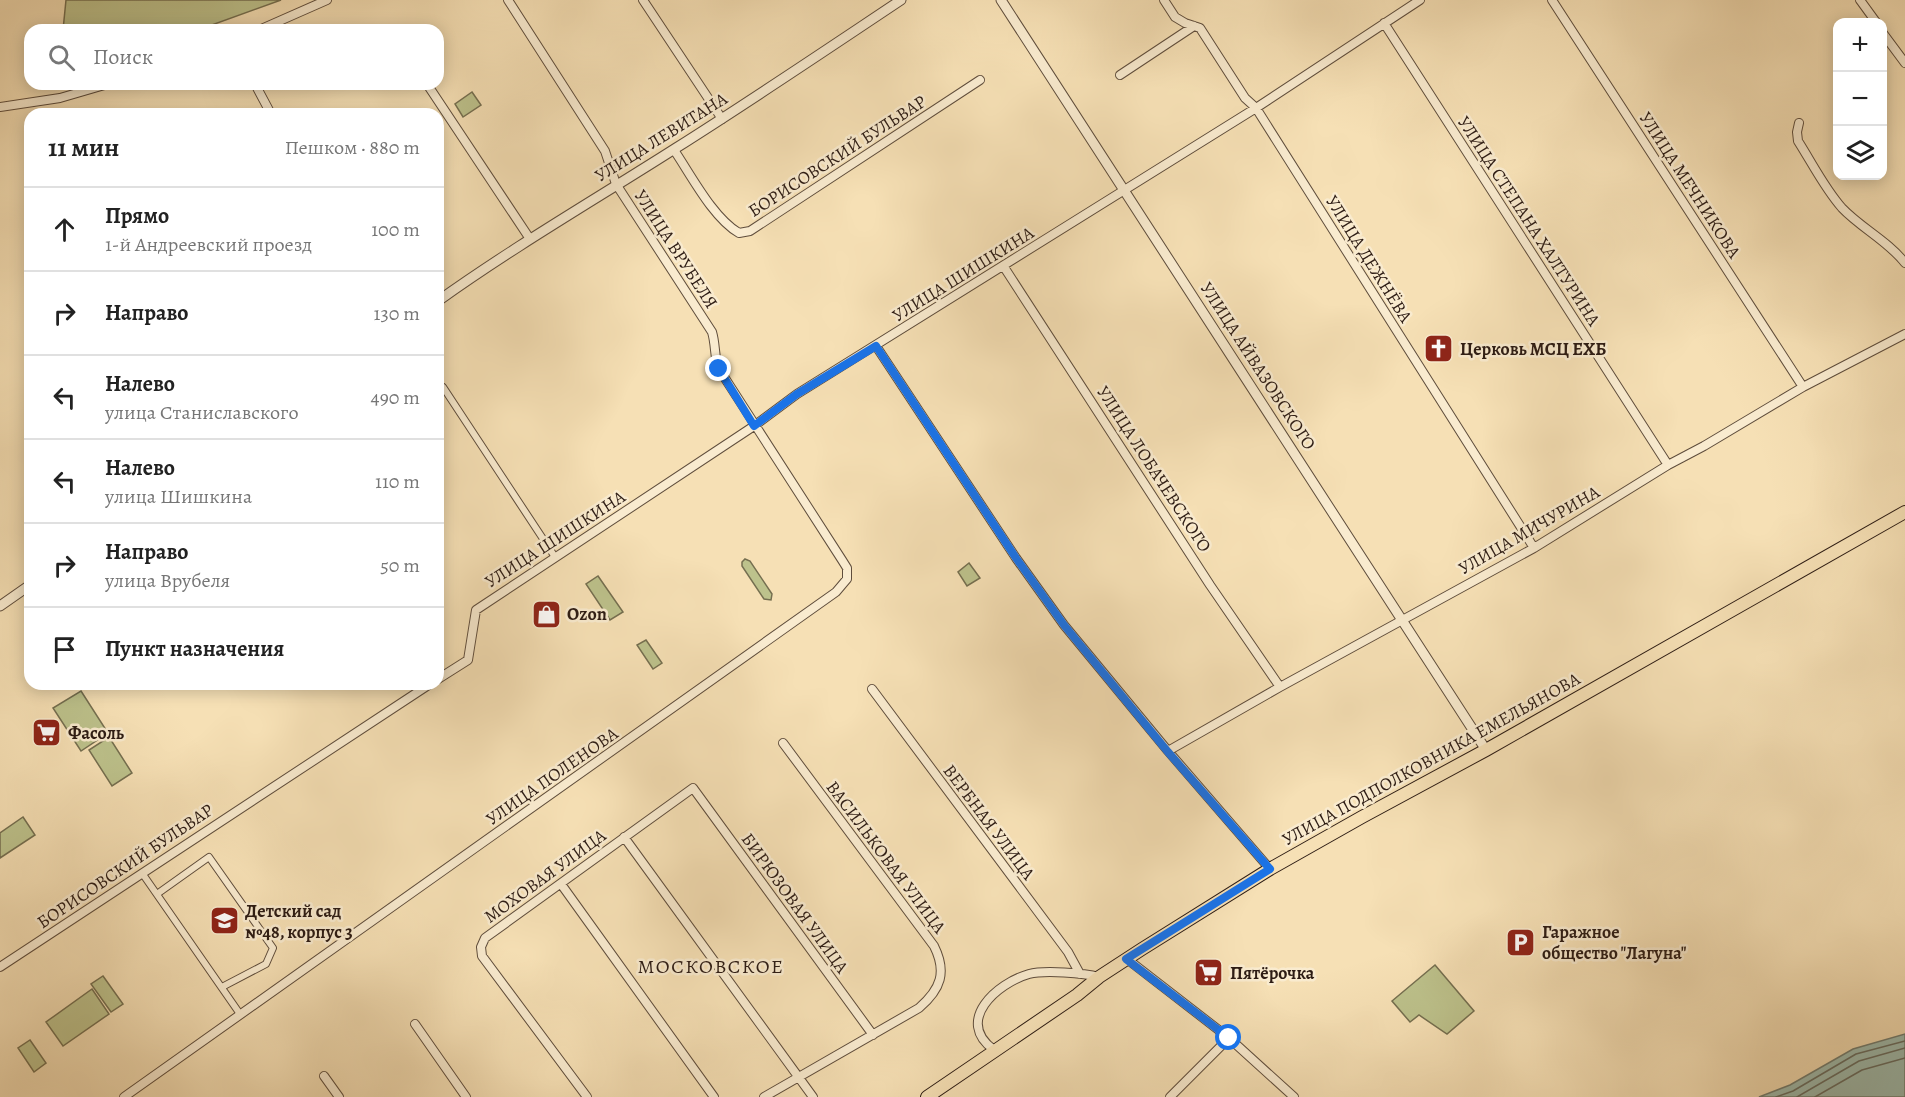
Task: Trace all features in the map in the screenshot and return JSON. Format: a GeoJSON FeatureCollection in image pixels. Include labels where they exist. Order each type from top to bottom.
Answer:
{"type":"FeatureCollection","features":[{"type":"Feature","properties":{"kind":"main road","name":"УЛИЦА ПОДПОЛКОВНИКА ЕМЕЛЬЯНОВА"},"geometry":{"type":"LineString","coordinates":[[927,1097],[1126,959],[1270,869],[1486,750],[1905,512]]}},
{"type":"Feature","properties":{"kind":"street"},"geometry":{"type":"LineString","coordinates":[[273,24],[327,0]]}},
{"type":"Feature","properties":{"kind":"street","name":"УЛИЦА ВРУБЕЛЯ"},"geometry":{"type":"LineString","coordinates":[[508,0],[605,151],[616,184],[712,332],[719,369],[754,426]]}},
{"type":"Feature","properties":{"kind":"street"},"geometry":{"type":"LineString","coordinates":[[643,0],[722,119]]}},
{"type":"Feature","properties":{"kind":"street","name":"УЛИЦА ЛЕВИТАНА"},"geometry":{"type":"LineString","coordinates":[[444,297],[530,239],[722,119],[901,0]]}},
{"type":"Feature","properties":{"kind":"street","name":"УЛИЦА АЙВАЗОВСКОГО"},"geometry":{"type":"LineString","coordinates":[[1001,0],[1486,750]]}},
{"type":"Feature","properties":{"kind":"street","name":"УЛИЦА ДЕЖНЁВА"},"geometry":{"type":"LineString","coordinates":[[1164,0],[1175,17],[1200,28],[1245,98],[1256,108],[1534,548]]}},
{"type":"Feature","properties":{"kind":"street","name":"УЛИЦА ШИШКИНА"},"geometry":{"type":"LineString","coordinates":[[444,675],[468,660],[476,610],[754,426],[797,394],[1256,108],[1420,0]]}},
{"type":"Feature","properties":{"kind":"street","name":"УЛИЦА МЕЧНИКОВА"},"geometry":{"type":"LineString","coordinates":[[1551,0],[1803,387]]}},
{"type":"Feature","properties":{"kind":"street"},"geometry":{"type":"LineString","coordinates":[[1860,0],[1873,18]]}},
{"type":"Feature","properties":{"kind":"street","name":"УЛИЦА СТЕПАНА ХАЛТУРИНА"},"geometry":{"type":"LineString","coordinates":[[1384,23],[1668,465]]}},
{"type":"Feature","properties":{"kind":"street"},"geometry":{"type":"LineString","coordinates":[[1120,75],[1194,26]]}},
{"type":"Feature","properties":{"kind":"street"},"geometry":{"type":"LineString","coordinates":[[1887,39],[1905,63]]}},
{"type":"Feature","properties":{"kind":"street","name":"БОРИСОВСКИЙ БУЛЬВАР"},"geometry":{"type":"LineString","coordinates":[[674,150],[731,228],[739,233],[750,231],[980,80]]}},
{"type":"Feature","properties":{"kind":"street"},"geometry":{"type":"LineString","coordinates":[[0,107],[60,98],[87,90]]}},
{"type":"Feature","properties":{"kind":"street"},"geometry":{"type":"LineString","coordinates":[[258,90],[268,108]]}},
{"type":"Feature","properties":{"kind":"street"},"geometry":{"type":"LineString","coordinates":[[432,90],[444,108]]}},
{"type":"Feature","properties":{"kind":"street"},"geometry":{"type":"LineString","coordinates":[[444,108],[530,239]]}},
{"type":"Feature","properties":{"kind":"street"},"geometry":{"type":"LineString","coordinates":[[1798,123],[1798,141],[1840,206],[1894,250],[1905,263]]}},
{"type":"Feature","properties":{"kind":"street","name":"УЛИЦА ЛОБАЧЕВСКОГО"},"geometry":{"type":"LineString","coordinates":[[1004,267],[1210,585],[1280,687]]}},
{"type":"Feature","properties":{"kind":"street","name":"УЛИЦА МИЧУРИНА"},"geometry":{"type":"LineString","coordinates":[[1168,752],[1280,687],[1534,548],[1668,465],[1803,387],[1905,334]]}},
{"type":"Feature","properties":{"kind":"street"},"geometry":{"type":"LineString","coordinates":[[876,346],[1016,558],[1064,625],[1168,752],[1270,869]]}},
{"type":"Feature","properties":{"kind":"street"},"geometry":{"type":"LineString","coordinates":[[444,389],[555,557]]}},
{"type":"Feature","properties":{"kind":"street","name":"УЛИЦА ПОЛЕНОВА"},"geometry":{"type":"LineString","coordinates":[[124,1097],[841,589],[847,579],[846,568],[754,426]]}},
{"type":"Feature","properties":{"kind":"street"},"geometry":{"type":"LineString","coordinates":[[0,606],[24,589]]}},
{"type":"Feature","properties":{"kind":"street","name":"ВЕРБНАЯ УЛИЦА"},"geometry":{"type":"LineString","coordinates":[[872,689],[1068,952],[1080,974]]}},
{"type":"Feature","properties":{"kind":"street","name":"БОРИСОВСКИЙ БУЛЬВАР"},"geometry":{"type":"LineString","coordinates":[[0,967],[421,690]]}},
{"type":"Feature","properties":{"kind":"street","name":"ВАСИЛЬКОВАЯ УЛИЦА"},"geometry":{"type":"LineString","coordinates":[[783,744],[927,936],[941,959],[940,980],[934,995],[920,1008],[873,1035]]}},
{"type":"Feature","properties":{"kind":"street","name":"БИРЮЗОВАЯ УЛИЦА"},"geometry":{"type":"LineString","coordinates":[[693,788],[873,1035]]}},
{"type":"Feature","properties":{"kind":"street","name":"МОХОВАЯ УЛИЦА"},"geometry":{"type":"LineString","coordinates":[[587,1097],[482,956],[481,947],[485,938],[693,788]]}},
{"type":"Feature","properties":{"kind":"street"},"geometry":{"type":"LineString","coordinates":[[624,837],[813,1097]]}},
{"type":"Feature","properties":{"kind":"street"},"geometry":{"type":"LineString","coordinates":[[157,894],[209,857],[267,939],[273,948],[266,964],[222,987]]}},
{"type":"Feature","properties":{"kind":"street"},"geometry":{"type":"LineString","coordinates":[[142,873],[240,1014]]}},
{"type":"Feature","properties":{"kind":"street"},"geometry":{"type":"LineString","coordinates":[[561,884],[714,1097]]}},
{"type":"Feature","properties":{"kind":"street"},"geometry":{"type":"LineString","coordinates":[[1126,959],[1229,1038],[1294,1097]]}},
{"type":"Feature","properties":{"kind":"street"},"geometry":{"type":"LineString","coordinates":[[994,1050],[980,1032],[977,1018],[982,1005],[1015,979],[1031,973],[1080,974],[1099,977]]}},
{"type":"Feature","properties":{"kind":"street"},"geometry":{"type":"LineString","coordinates":[[415,1024],[466,1097]]}},
{"type":"Feature","properties":{"kind":"street"},"geometry":{"type":"LineString","coordinates":[[764,1097],[797,1076],[826,1063],[873,1035]]}},
{"type":"Feature","properties":{"kind":"street"},"geometry":{"type":"LineString","coordinates":[[1176,1095],[1229,1038]]}},
{"type":"Feature","properties":{"kind":"street"},"geometry":{"type":"LineString","coordinates":[[324,1076],[339,1097]]}},
{"type":"Feature","properties":{"kind":"green space"},"geometry":{"type":"Polygon","coordinates":[[[66,0],[281,0],[215,24],[64,24],[66,0]]]}},
{"type":"Feature","properties":{"kind":"green space"},"geometry":{"type":"Polygon","coordinates":[[[472,92],[481,105],[463,117],[455,104],[472,92]]]}},
{"type":"Feature","properties":{"kind":"green space"},"geometry":{"type":"Polygon","coordinates":[[[745,559],[750,561],[772,594],[771,600],[764,599],[742,566],[745,559]]]}},
{"type":"Feature","properties":{"kind":"green space"},"geometry":{"type":"Polygon","coordinates":[[[969,563],[980,578],[967,586],[958,572],[969,563]]]}},
{"type":"Feature","properties":{"kind":"green space"},"geometry":{"type":"Polygon","coordinates":[[[598,576],[623,612],[610,620],[586,584],[598,576]]]}},
{"type":"Feature","properties":{"kind":"green space"},"geometry":{"type":"Polygon","coordinates":[[[646,640],[662,663],[653,669],[637,645],[646,640]]]}},
{"type":"Feature","properties":{"kind":"green space"},"geometry":{"type":"Polygon","coordinates":[[[81,691],[108,733],[81,751],[53,708],[81,691]]]}},
{"type":"Feature","properties":{"kind":"green space"},"geometry":{"type":"Polygon","coordinates":[[[109,737],[132,773],[112,786],[89,750],[109,737]]]}},
{"type":"Feature","properties":{"kind":"green space"},"geometry":{"type":"Polygon","coordinates":[[[23,817],[35,835],[0,858],[0,833],[23,817]]]}},
{"type":"Feature","properties":{"kind":"green space"},"geometry":{"type":"Polygon","coordinates":[[[1435,965],[1474,1011],[1447,1034],[1419,1015],[1410,1022],[1392,1001],[1435,965]]]}},
{"type":"Feature","properties":{"kind":"green space"},"geometry":{"type":"Polygon","coordinates":[[[103,976],[123,1004],[111,1012],[91,984],[103,976]]]}},
{"type":"Feature","properties":{"kind":"green space"},"geometry":{"type":"Polygon","coordinates":[[[92,989],[109,1014],[63,1046],[46,1022],[92,989]]]}},
{"type":"Feature","properties":{"kind":"green space"},"geometry":{"type":"Polygon","coordinates":[[[30,1040],[46,1063],[34,1072],[18,1048],[30,1040]]]}},
{"type":"Feature","properties":{"kind":"water"},"geometry":{"type":"Polygon","coordinates":[[[1905,1034],[1905,1097],[1759,1097],[1790,1085],[1853,1049],[1905,1034]]]}},
{"type":"Feature","properties":{"kind":"place","name":"Церковь МСЦ ЕХБ"},"geometry":{"type":"Point","coordinates":[1439,349]}},
{"type":"Feature","properties":{"kind":"place","name":"Ozon"},"geometry":{"type":"Point","coordinates":[546,614]}},
{"type":"Feature","properties":{"kind":"place","name":"Фасоль"},"geometry":{"type":"Point","coordinates":[47,733]}},
{"type":"Feature","properties":{"kind":"place","name":"Детский сад №48, корпус 3"},"geometry":{"type":"Point","coordinates":[224,921]}},
{"type":"Feature","properties":{"kind":"place","name":"Гаражное общество \"Лагуна\""},"geometry":{"type":"Point","coordinates":[1521,942]}},
{"type":"Feature","properties":{"kind":"place","name":"Пятёрочка"},"geometry":{"type":"Point","coordinates":[1209,973]}},
{"type":"Feature","properties":{"kind":"district","name":"МОСКОВСКОЕ"},"geometry":{"type":"Point","coordinates":[711,966]}},
{"type":"Feature","properties":{"kind":"route"},"geometry":{"type":"LineString","coordinates":[[719,369],[754,426],[797,394],[876,346],[1016,558],[1064,625],[1168,752],[1270,869],[1126,959],[1229,1038]]}}]}
